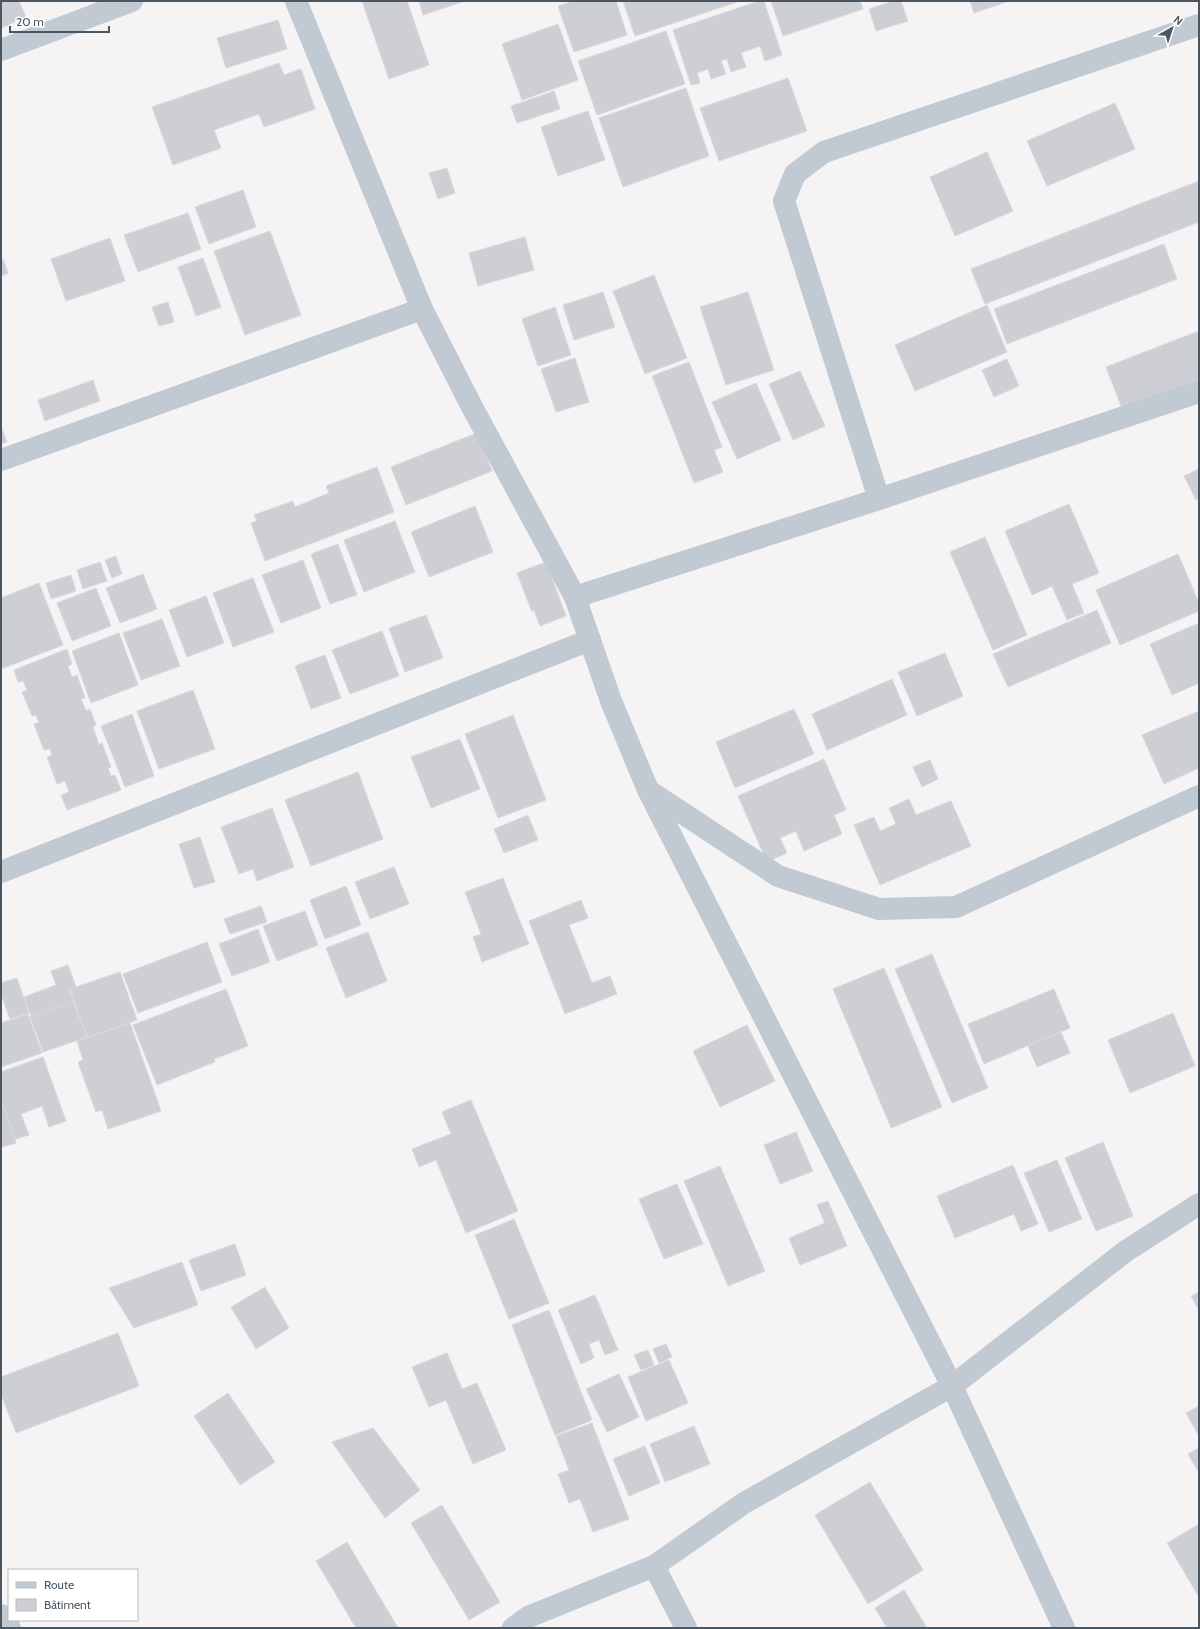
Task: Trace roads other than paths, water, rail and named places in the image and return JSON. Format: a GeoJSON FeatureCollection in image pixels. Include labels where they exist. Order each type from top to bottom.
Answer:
{"type":"FeatureCollection","features":[{"type":"Feature","properties":{"kind":"street"},"geometry":{"type":"LineString","coordinates":[[1,50],[132,1]]}},
{"type":"Feature","properties":{"kind":"street"},"geometry":{"type":"LineString","coordinates":[[296,1],[422,309],[471,405],[575,597],[611,701],[648,790],[952,1386],[1064,1628]]}},
{"type":"Feature","properties":{"kind":"street"},"geometry":{"type":"LineString","coordinates":[[879,499],[784,201],[795,174],[824,152],[1199,26]]}},
{"type":"Feature","properties":{"kind":"street"},"geometry":{"type":"LineString","coordinates":[[1,460],[422,309]]}},
{"type":"Feature","properties":{"kind":"street"},"geometry":{"type":"LineString","coordinates":[[575,597],[879,499],[1199,392]]}},
{"type":"Feature","properties":{"kind":"street"},"geometry":{"type":"LineString","coordinates":[[1,872],[590,640]]}},
{"type":"Feature","properties":{"kind":"street"},"geometry":{"type":"LineString","coordinates":[[648,790],[778,876],[879,909],[956,907],[1199,796]]}},
{"type":"Feature","properties":{"kind":"street"},"geometry":{"type":"LineString","coordinates":[[513,1628],[528,1617],[654,1566],[744,1503],[952,1386],[1126,1251],[1199,1204]]}},
{"type":"Feature","properties":{"kind":"street"},"geometry":{"type":"LineString","coordinates":[[654,1566],[686,1628]]}},
{"type":"Feature","properties":{"kind":"street"},"geometry":{"type":"LineString","coordinates":[[1,1615],[10,1628]]}}]}
